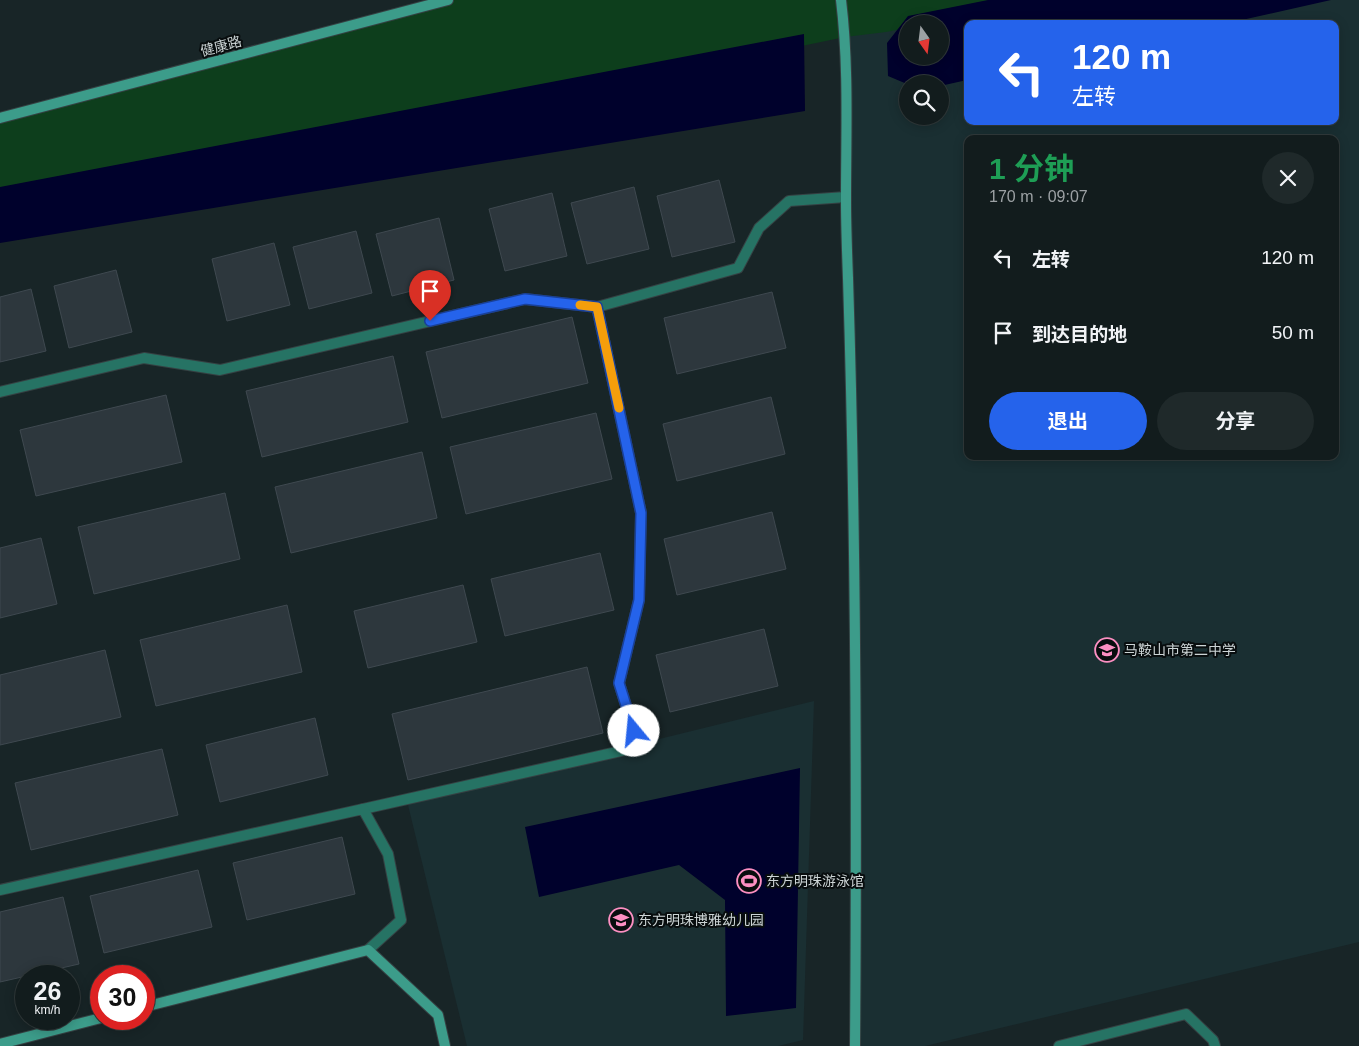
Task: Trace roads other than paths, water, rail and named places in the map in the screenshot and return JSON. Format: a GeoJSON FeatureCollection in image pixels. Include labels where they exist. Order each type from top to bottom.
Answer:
{"type":"FeatureCollection","features":[{"type":"Feature","properties":{"kind":"street","name":"健康路"},"geometry":{"type":"LineString","coordinates":[[0,118],[448,0]]}},
{"type":"Feature","properties":{"kind":"street"},"geometry":{"type":"LineString","coordinates":[[841,0],[846,37],[846,197],[853,456],[857,844],[855,1046]]}},
{"type":"Feature","properties":{"kind":"street"},"geometry":{"type":"LineString","coordinates":[[0,392],[144,358],[220,370],[525,299],[597,307],[738,268],[759,228],[789,201],[846,197]]}},
{"type":"Feature","properties":{"kind":"street"},"geometry":{"type":"LineString","coordinates":[[0,890],[639,747],[619,683],[639,600],[641,513],[597,307]]}},
{"type":"Feature","properties":{"kind":"street"},"geometry":{"type":"LineString","coordinates":[[155,1004],[368,950],[401,920],[388,854],[363,809]]}},
{"type":"Feature","properties":{"kind":"street"},"geometry":{"type":"LineString","coordinates":[[368,950],[438,1015],[446,1046]]}},
{"type":"Feature","properties":{"kind":"street"},"geometry":{"type":"LineString","coordinates":[[1059,1046],[1186,1014],[1213,1040],[1215,1046]]}},
{"type":"Feature","properties":{"kind":"street"},"geometry":{"type":"LineString","coordinates":[[0,1044],[90,1021]]}},
{"type":"Feature","properties":{"kind":"water"},"geometry":{"type":"Polygon","coordinates":[[[988,0],[1331,0],[1242,20],[964,20],[964,81],[949,84],[949,75],[899,75],[899,81],[888,76],[887,43],[899,28],[899,65],[949,65],[949,15],[913,15],[988,0]]]}},
{"type":"Feature","properties":{"kind":"water"},"geometry":{"type":"Polygon","coordinates":[[[804,34],[805,111],[0,243],[0,187],[804,34]]]}},
{"type":"Feature","properties":{"kind":"water","name":"东方明珠游泳馆"},"geometry":{"type":"Polygon","coordinates":[[[800,768],[796,1008],[726,1016],[725,900],[679,865],[539,897],[525,827],[800,768]]]}},
{"type":"Feature","properties":{"kind":"place","name":"马鞍山市第二中学"},"geometry":{"type":"Point","coordinates":[1107,650]}},
{"type":"Feature","properties":{"kind":"place","name":"东方明珠游泳馆"},"geometry":{"type":"Point","coordinates":[749,881]}},
{"type":"Feature","properties":{"kind":"place","name":"东方明珠博雅幼儿园"},"geometry":{"type":"Point","coordinates":[621,920]}}]}
